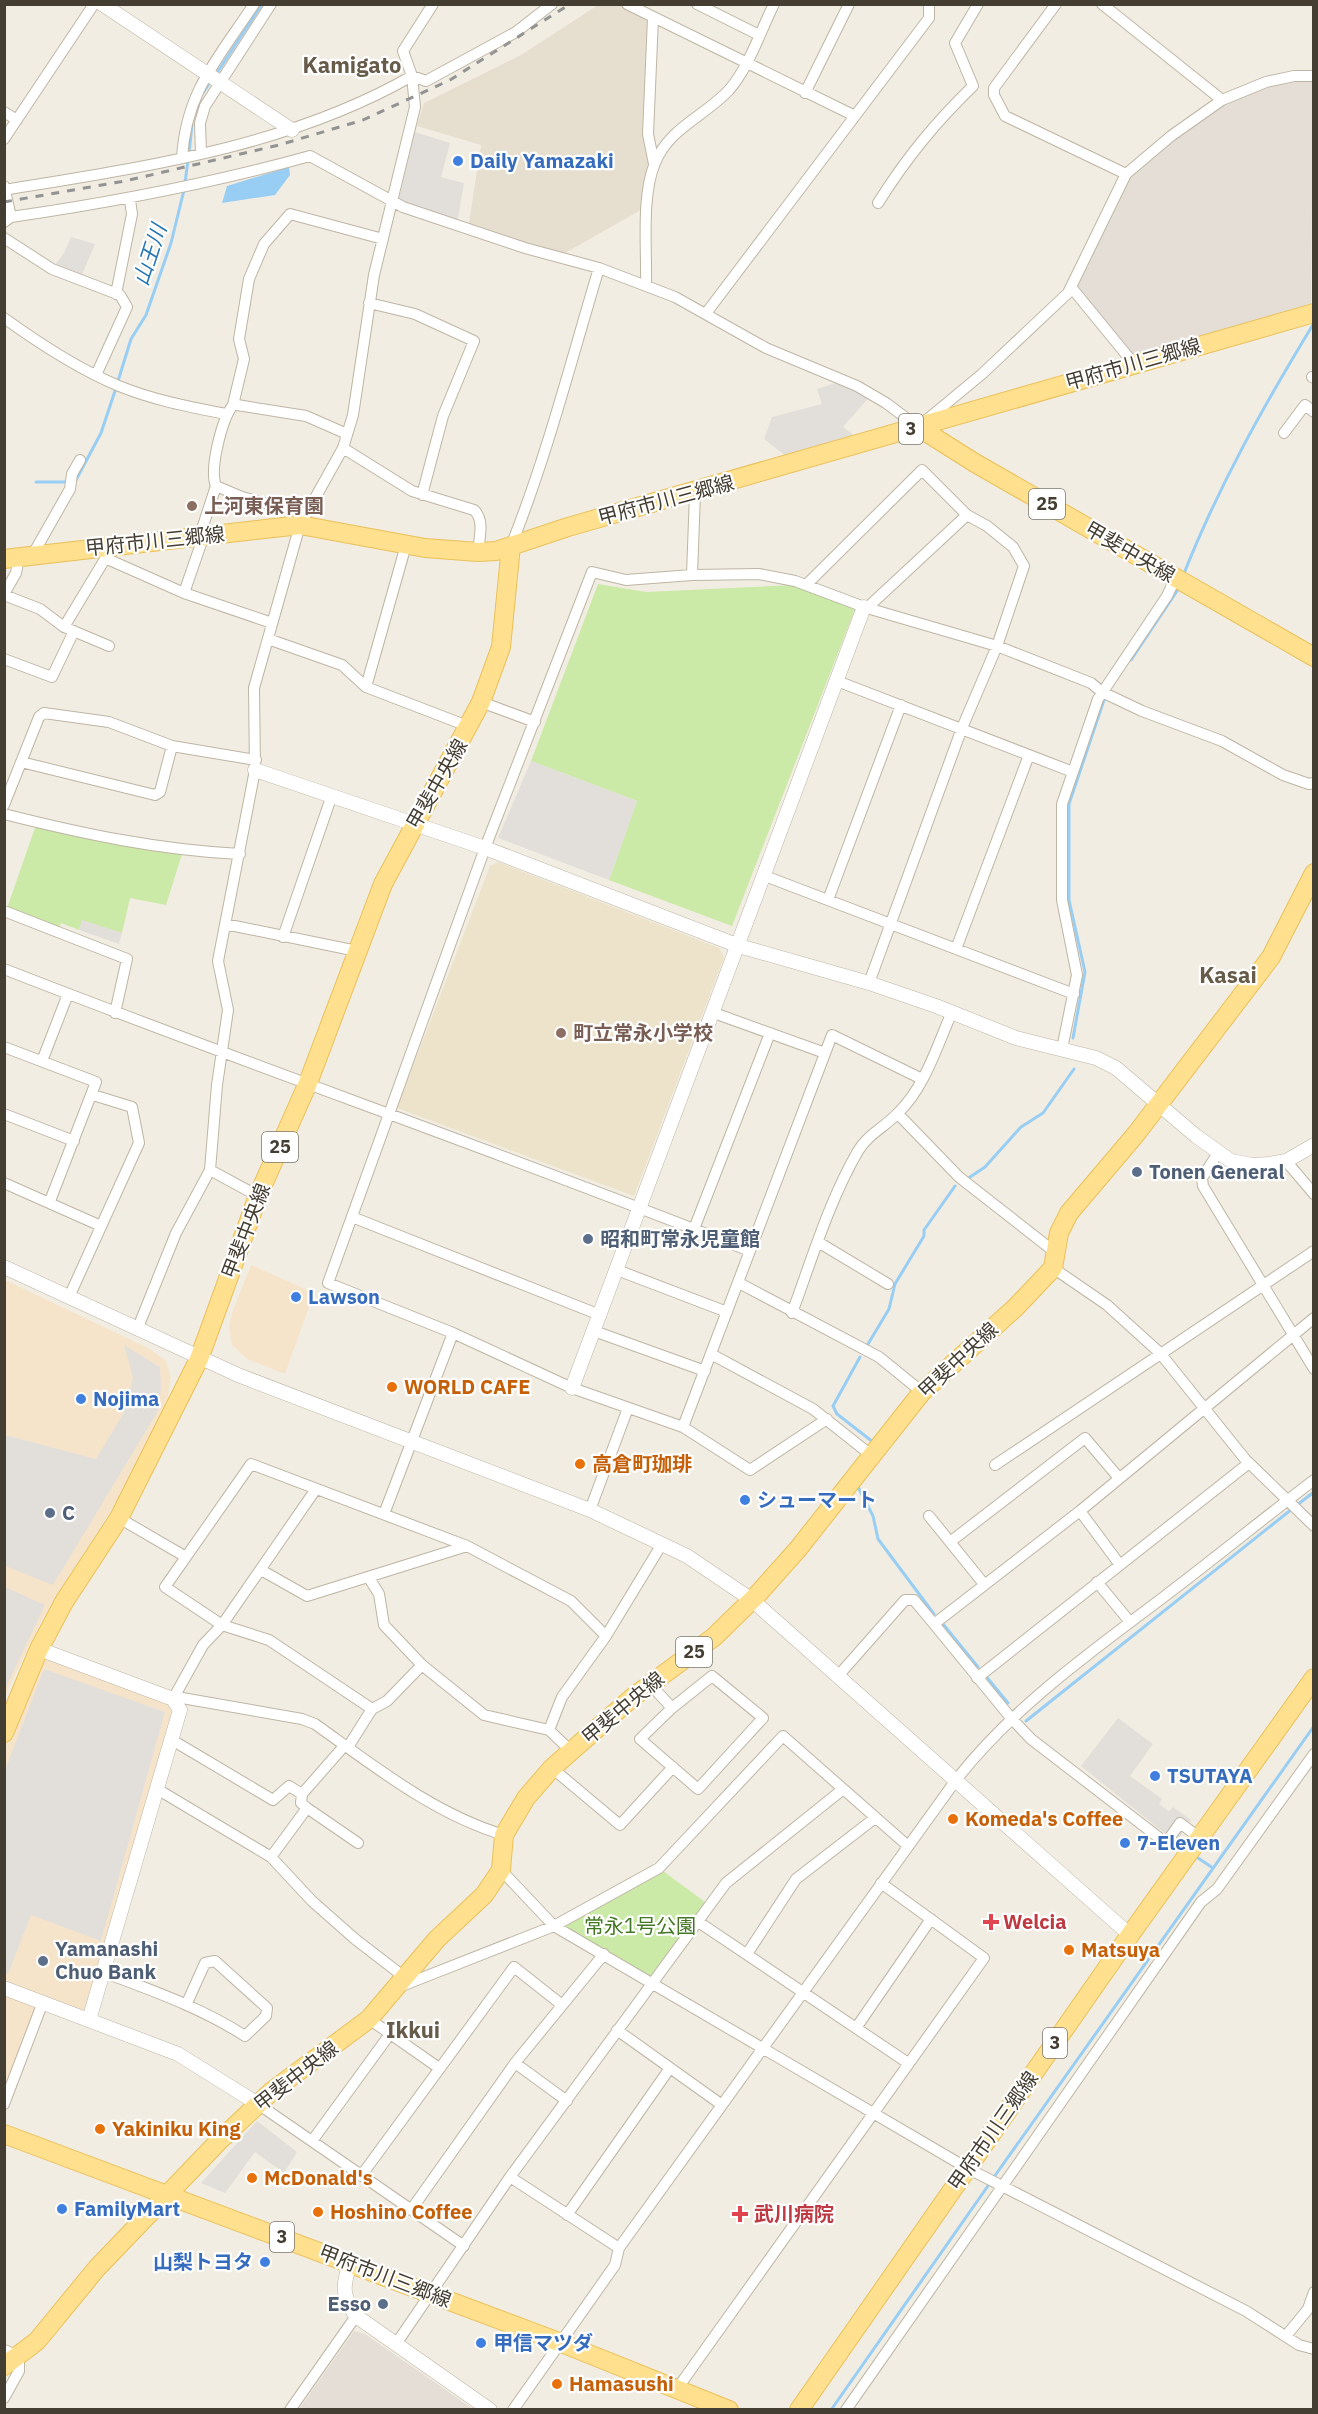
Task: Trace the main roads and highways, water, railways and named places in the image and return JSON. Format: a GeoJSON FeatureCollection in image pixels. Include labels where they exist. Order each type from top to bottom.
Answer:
{"type":"FeatureCollection","features":[{"type":"Feature","properties":{"kind":"main road","name":"甲府市川三郷線"},"geometry":{"type":"LineString","coordinates":[[19,557],[109,552],[302,519],[406,545],[478,552],[496,551],[568,527],[1312,314]]}},
{"type":"Feature","properties":{"kind":"main road","name":"甲斐中央線"},"geometry":{"type":"LineString","coordinates":[[918,427],[975,463],[1314,657]]}},
{"type":"Feature","properties":{"kind":"main road","name":"甲斐中央線"},"geometry":{"type":"LineString","coordinates":[[4,1733],[39,1649],[64,1602],[119,1518],[199,1359],[258,1196],[308,1083],[383,884],[414,822],[470,727],[482,702],[501,647],[511,546]]}},
{"type":"Feature","properties":{"kind":"main road","name":"甲斐中央線"},"geometry":{"type":"LineString","coordinates":[[10,2358],[37,2341],[97,2268],[258,2104],[369,2019],[437,1939],[475,1906],[501,1870],[504,1835],[526,1798],[552,1768],[650,1684],[714,1637],[753,1600],[798,1549],[922,1392],[1015,1308],[1054,1260],[1059,1233],[1069,1213],[1159,1104],[1271,957],[1314,873]]}},
{"type":"Feature","properties":{"kind":"main road","name":"甲府市川三郷線"},"geometry":{"type":"LineString","coordinates":[[799,2409],[1130,1935],[1314,1678]]}},
{"type":"Feature","properties":{"kind":"main road","name":"甲府市川三郷線"},"geometry":{"type":"LineString","coordinates":[[4,2134],[350,2262],[729,2409]]}},
{"type":"Feature","properties":{"kind":"water"},"geometry":{"type":"Polygon","coordinates":[[[289,167],[290,175],[275,195],[222,203],[227,186],[289,167]]]}},
{"type":"Feature","properties":{"kind":"waterway","name":"山王川"},"geometry":{"type":"LineString","coordinates":[[215,76],[262,4]]}},
{"type":"Feature","properties":{"kind":"waterway","name":"山王川"},"geometry":{"type":"LineString","coordinates":[[203,93],[211,81]]}},
{"type":"Feature","properties":{"kind":"waterway","name":"山王川"},"geometry":{"type":"LineString","coordinates":[[189,154],[192,124]]}},
{"type":"Feature","properties":{"kind":"waterway","name":"山王川"},"geometry":{"type":"LineString","coordinates":[[185,183],[188,160]]}},
{"type":"Feature","properties":{"kind":"waterway","name":"山王川"},"geometry":{"type":"LineString","coordinates":[[118,381],[131,339],[146,315],[171,243],[184,190]]}},
{"type":"Feature","properties":{"kind":"waterway"},"geometry":{"type":"LineString","coordinates":[[1183,576],[1211,510],[1243,447],[1314,323]]}},
{"type":"Feature","properties":{"kind":"waterway","name":"山王川"},"geometry":{"type":"LineString","coordinates":[[76,480],[101,433],[116,388]]}},
{"type":"Feature","properties":{"kind":"waterway","name":"山王川"},"geometry":{"type":"LineString","coordinates":[[36,482],[67,482]]}},
{"type":"Feature","properties":{"kind":"waterway"},"geometry":{"type":"LineString","coordinates":[[1131,660],[1179,588]]}},
{"type":"Feature","properties":{"kind":"waterway"},"geometry":{"type":"LineString","coordinates":[[1073,1038],[1085,972],[1069,900],[1069,804],[1105,697]]}},
{"type":"Feature","properties":{"kind":"waterway"},"geometry":{"type":"LineString","coordinates":[[967,1179],[985,1167],[1021,1127],[1043,1113],[1074,1069]]}},
{"type":"Feature","properties":{"kind":"waterway"},"geometry":{"type":"LineString","coordinates":[[868,1344],[889,1309],[895,1284],[924,1236],[924,1230],[955,1186]]}},
{"type":"Feature","properties":{"kind":"waterway"},"geometry":{"type":"LineString","coordinates":[[860,1357],[833,1406],[837,1414],[873,1442]]}},
{"type":"Feature","properties":{"kind":"waterway"},"geometry":{"type":"LineString","coordinates":[[858,1487],[873,1516],[878,1539],[934,1614]]}},
{"type":"Feature","properties":{"kind":"waterway"},"geometry":{"type":"LineString","coordinates":[[1297,1505],[1314,1492]]}},
{"type":"Feature","properties":{"kind":"waterway"},"geometry":{"type":"LineString","coordinates":[[1026,1721],[1292,1509]]}},
{"type":"Feature","properties":{"kind":"waterway"},"geometry":{"type":"LineString","coordinates":[[943,1624],[978,1667]]}},
{"type":"Feature","properties":{"kind":"waterway"},"geometry":{"type":"LineString","coordinates":[[985,1675],[1008,1703]]}},
{"type":"Feature","properties":{"kind":"waterway"},"geometry":{"type":"LineString","coordinates":[[994,2177],[1314,1726]]}},
{"type":"Feature","properties":{"kind":"waterway"},"geometry":{"type":"LineString","coordinates":[[1198,1858],[1213,1868]]}},
{"type":"Feature","properties":{"kind":"waterway"},"geometry":{"type":"LineString","coordinates":[[831,2410],[990,2183]]}},
{"type":"Feature","properties":{"kind":"railway"},"geometry":{"type":"LineString","coordinates":[[4,202],[125,181],[279,145],[363,120],[450,80],[570,4]]}},
{"type":"Feature","properties":{"kind":"place","name":"Daily Yamazaki"},"geometry":{"type":"Point","coordinates":[458,161]}},
{"type":"Feature","properties":{"kind":"place","name":"上河東保育園"},"geometry":{"type":"Point","coordinates":[192,506]}},
{"type":"Feature","properties":{"kind":"place","name":"町立常永小学校"},"geometry":{"type":"Point","coordinates":[561,1033]}},
{"type":"Feature","properties":{"kind":"place","name":"Tonen General"},"geometry":{"type":"Point","coordinates":[1137,1172]}},
{"type":"Feature","properties":{"kind":"place","name":"昭和町常永児童館"},"geometry":{"type":"Point","coordinates":[588,1239]}},
{"type":"Feature","properties":{"kind":"place","name":"Lawson"},"geometry":{"type":"Point","coordinates":[296,1297]}},
{"type":"Feature","properties":{"kind":"place","name":"WORLD CAFE"},"geometry":{"type":"Point","coordinates":[392,1387]}},
{"type":"Feature","properties":{"kind":"place","name":"Nojima"},"geometry":{"type":"Point","coordinates":[81,1399]}},
{"type":"Feature","properties":{"kind":"place","name":"高倉町珈琲"},"geometry":{"type":"Point","coordinates":[580,1464]}},
{"type":"Feature","properties":{"kind":"place","name":"シューマート"},"geometry":{"type":"Point","coordinates":[745,1500]}},
{"type":"Feature","properties":{"kind":"place","name":"C"},"geometry":{"type":"Point","coordinates":[50,1513]}},
{"type":"Feature","properties":{"kind":"place","name":"TSUTAYA"},"geometry":{"type":"Point","coordinates":[1155,1776]}},
{"type":"Feature","properties":{"kind":"place","name":"Komeda's Coffee"},"geometry":{"type":"Point","coordinates":[953,1819]}},
{"type":"Feature","properties":{"kind":"place","name":"7-Eleven"},"geometry":{"type":"Point","coordinates":[1125,1843]}},
{"type":"Feature","properties":{"kind":"place","name":"Welcia"},"geometry":{"type":"Point","coordinates":[991,1922]}},
{"type":"Feature","properties":{"kind":"place","name":"Matsuya"},"geometry":{"type":"Point","coordinates":[1069,1950]}},
{"type":"Feature","properties":{"kind":"place","name":"Yamanashi Chuo Bank"},"geometry":{"type":"Point","coordinates":[43,1961]}},
{"type":"Feature","properties":{"kind":"place","name":"Yakiniku King"},"geometry":{"type":"Point","coordinates":[100,2129]}},
{"type":"Feature","properties":{"kind":"place","name":"McDonald's"},"geometry":{"type":"Point","coordinates":[252,2178]}},
{"type":"Feature","properties":{"kind":"place","name":"FamilyMart"},"geometry":{"type":"Point","coordinates":[62,2209]}},
{"type":"Feature","properties":{"kind":"place","name":"Hoshino Coffee"},"geometry":{"type":"Point","coordinates":[318,2212]}},
{"type":"Feature","properties":{"kind":"place","name":"武川病院"},"geometry":{"type":"Point","coordinates":[740,2214]}},
{"type":"Feature","properties":{"kind":"place","name":"山梨トヨタ"},"geometry":{"type":"Point","coordinates":[265,2262]}},
{"type":"Feature","properties":{"kind":"place","name":"Esso"},"geometry":{"type":"Point","coordinates":[383,2304]}},
{"type":"Feature","properties":{"kind":"place","name":"甲信マツダ"},"geometry":{"type":"Point","coordinates":[481,2343]}},
{"type":"Feature","properties":{"kind":"place","name":"Hamasushi"},"geometry":{"type":"Point","coordinates":[557,2384]}},
{"type":"Feature","properties":{"kind":"district","name":"Kamigato"},"geometry":{"type":"Point","coordinates":[352,65]}},
{"type":"Feature","properties":{"kind":"district","name":"Kasai"},"geometry":{"type":"Point","coordinates":[1228,975]}},
{"type":"Feature","properties":{"kind":"district","name":"Ikkui"},"geometry":{"type":"Point","coordinates":[413,2030]}},
{"type":"Feature","properties":{"kind":"park label","name":"常永1号公園"},"geometry":{"type":"Point","coordinates":[640,1926]}}]}
